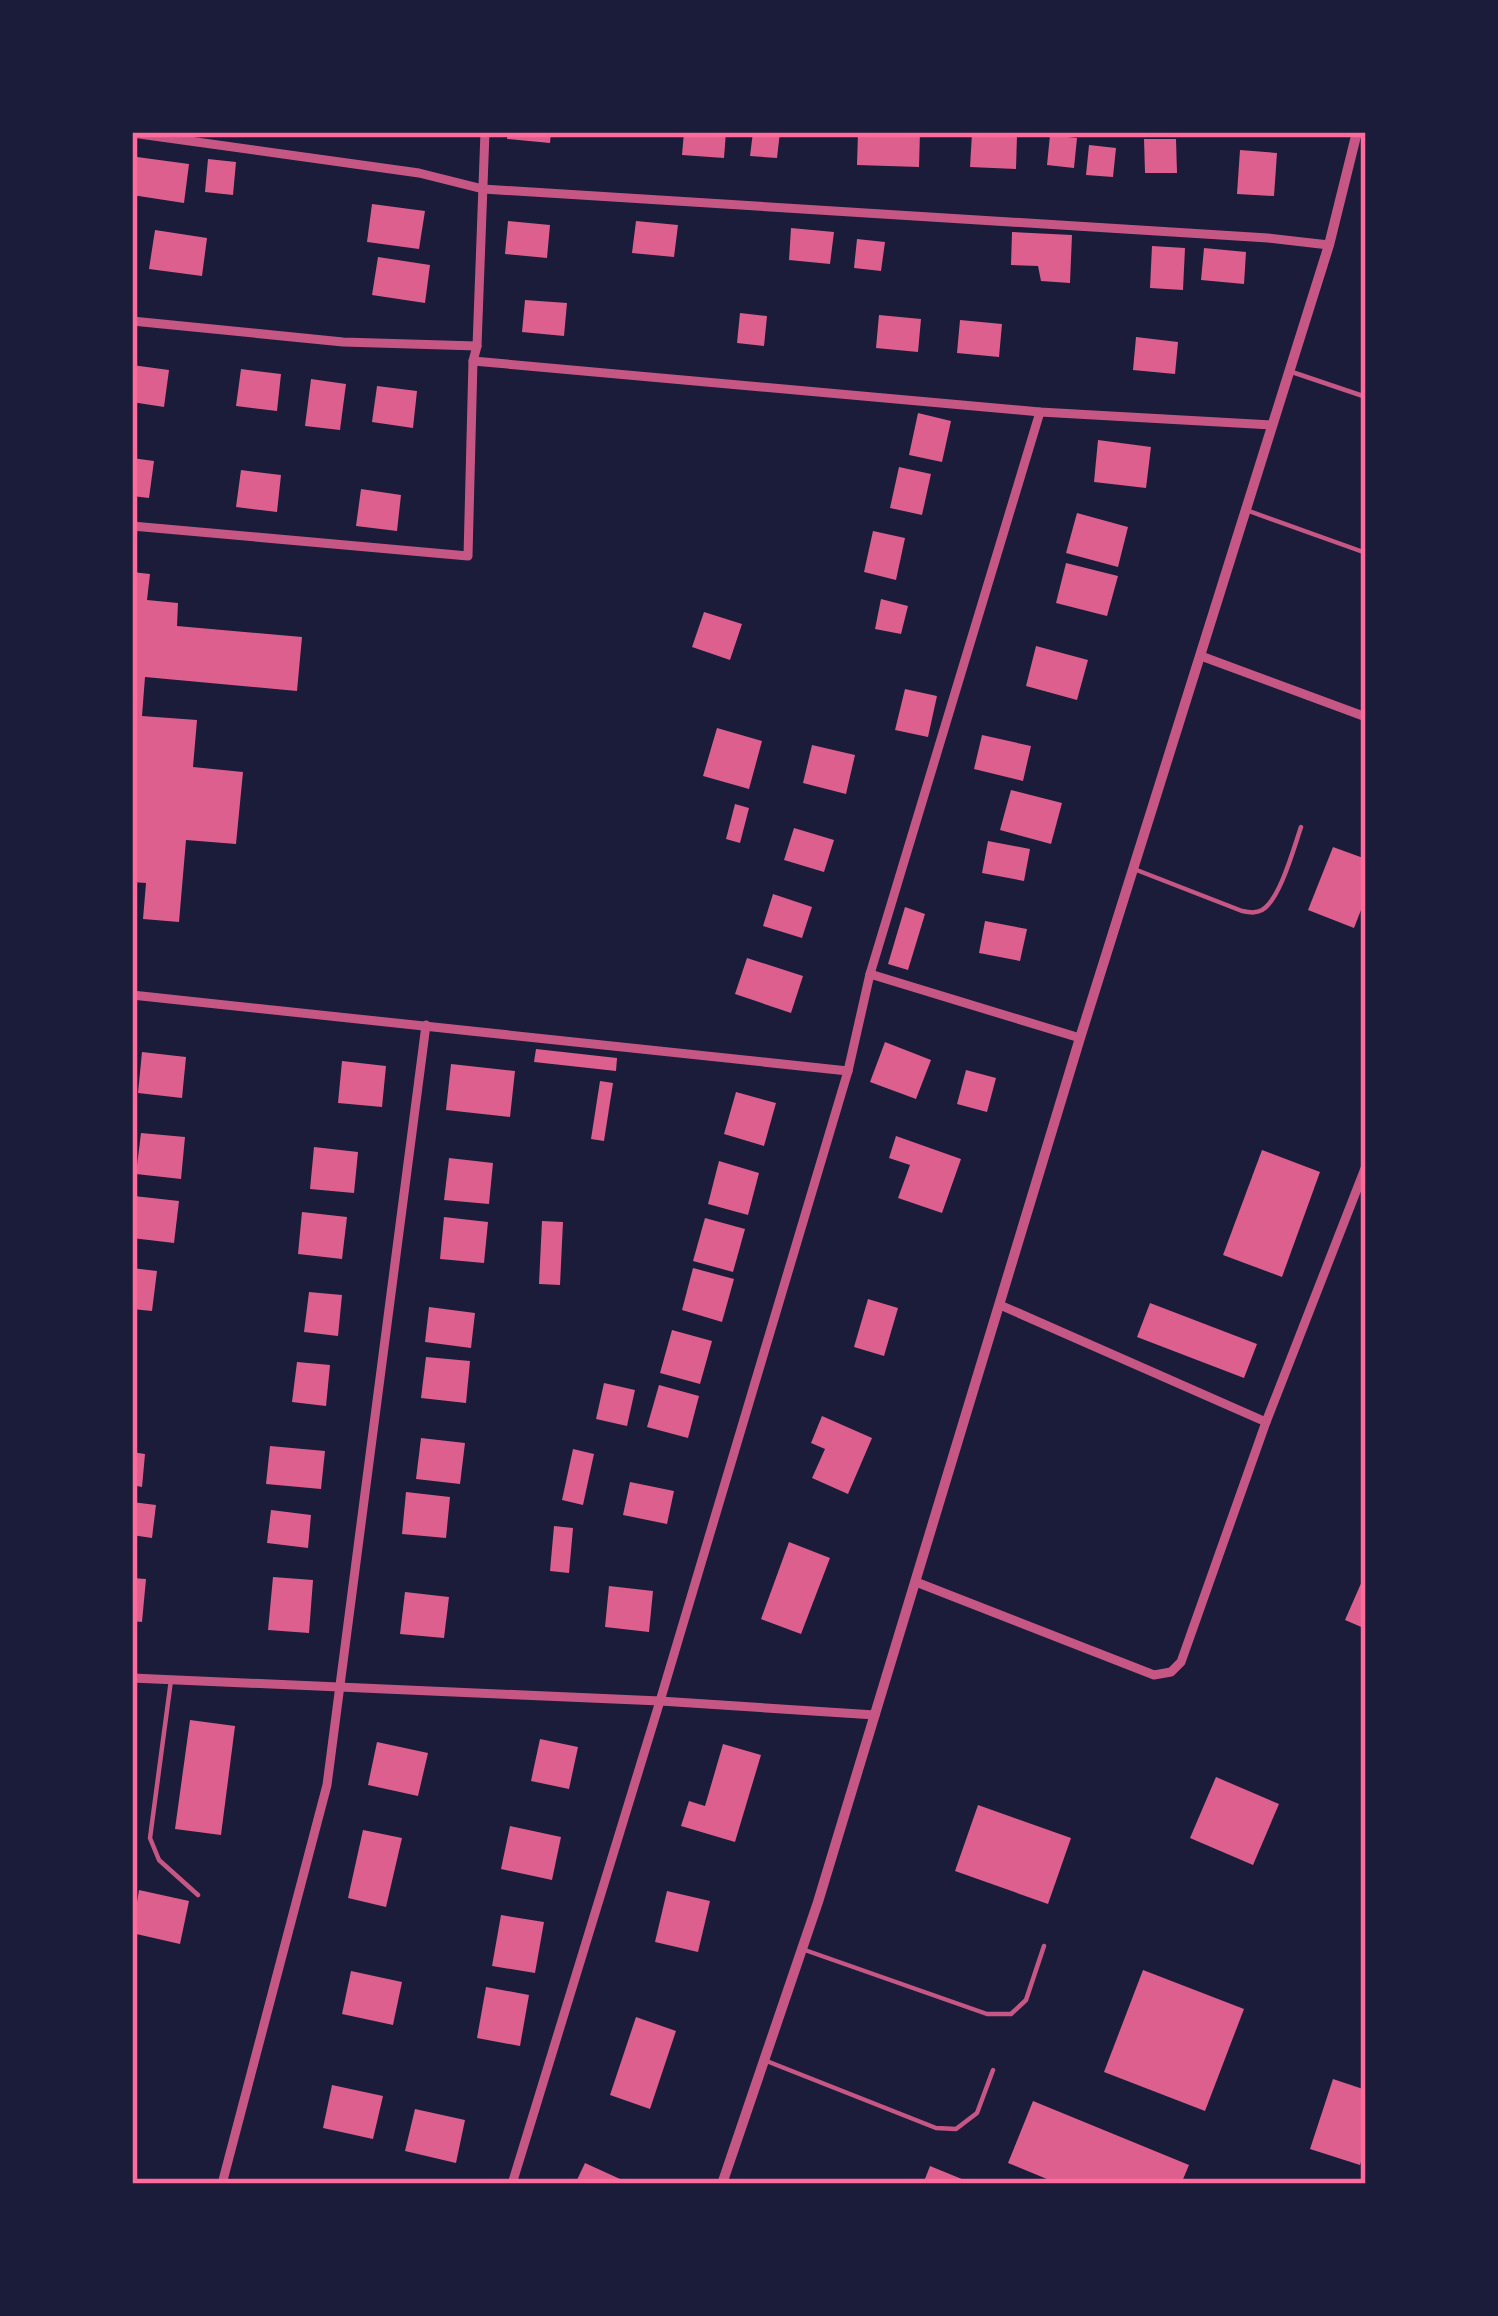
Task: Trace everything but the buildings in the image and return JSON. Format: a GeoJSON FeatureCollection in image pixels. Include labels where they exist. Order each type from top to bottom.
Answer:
{"type":"FeatureCollection","features":[{"type":"Feature","properties":{"kind":"street"},"geometry":{"type":"LineString","coordinates":[[132,526],[468,556],[485,132]]}},
{"type":"Feature","properties":{"kind":"street"},"geometry":{"type":"LineString","coordinates":[[722,2184],[875,1715],[1329,245],[1358,132]]}},
{"type":"Feature","properties":{"kind":"street"},"geometry":{"type":"LineString","coordinates":[[132,133],[418,173],[483,189],[1329,245]]}},
{"type":"Feature","properties":{"kind":"street"},"geometry":{"type":"LineString","coordinates":[[132,321],[343,342],[477,346]]}},
{"type":"Feature","properties":{"kind":"street"},"geometry":{"type":"LineString","coordinates":[[473,361],[1040,412],[1272,425]]}},
{"type":"Feature","properties":{"kind":"street"},"geometry":{"type":"LineString","coordinates":[[512,2184],[848,1072],[870,974],[1040,412]]}},
{"type":"Feature","properties":{"kind":"street"},"geometry":{"type":"LineString","coordinates":[[1201,656],[1366,717]]}},
{"type":"Feature","properties":{"kind":"street"},"geometry":{"type":"LineString","coordinates":[[870,974],[1081,1038]]}},
{"type":"Feature","properties":{"kind":"street"},"geometry":{"type":"LineString","coordinates":[[132,995],[848,1072]]}},
{"type":"Feature","properties":{"kind":"street"},"geometry":{"type":"LineString","coordinates":[[223,2184],[327,1785],[426,1024]]}},
{"type":"Feature","properties":{"kind":"street"},"geometry":{"type":"LineString","coordinates":[[916,1582],[1154,1676],[1171,1672],[1181,1662],[1266,1422],[1366,1166]]}},
{"type":"Feature","properties":{"kind":"street"},"geometry":{"type":"LineString","coordinates":[[1000,1305],[1266,1422]]}},
{"type":"Feature","properties":{"kind":"street"},"geometry":{"type":"LineString","coordinates":[[132,1678],[875,1715]]}},
{"type":"Feature","properties":{"kind":"lane"},"geometry":{"type":"LineString","coordinates":[[1289,371],[1366,397]]}},
{"type":"Feature","properties":{"kind":"lane"},"geometry":{"type":"LineString","coordinates":[[1246,510],[1366,554]]}},
{"type":"Feature","properties":{"kind":"lane"},"geometry":{"type":"LineString","coordinates":[[1133,869],[1255,913],[1274,899],[1301,827]]}},
{"type":"Feature","properties":{"kind":"lane"},"geometry":{"type":"LineString","coordinates":[[171,1680],[150,1838],[159,1860],[198,1895]]}},
{"type":"Feature","properties":{"kind":"lane"},"geometry":{"type":"LineString","coordinates":[[802,1949],[987,2014],[1010,2014],[1026,2000],[1044,1946]]}},
{"type":"Feature","properties":{"kind":"lane"},"geometry":{"type":"LineString","coordinates":[[764,2060],[936,2128],[956,2129],[976,2113],[993,2070]]}}]}
